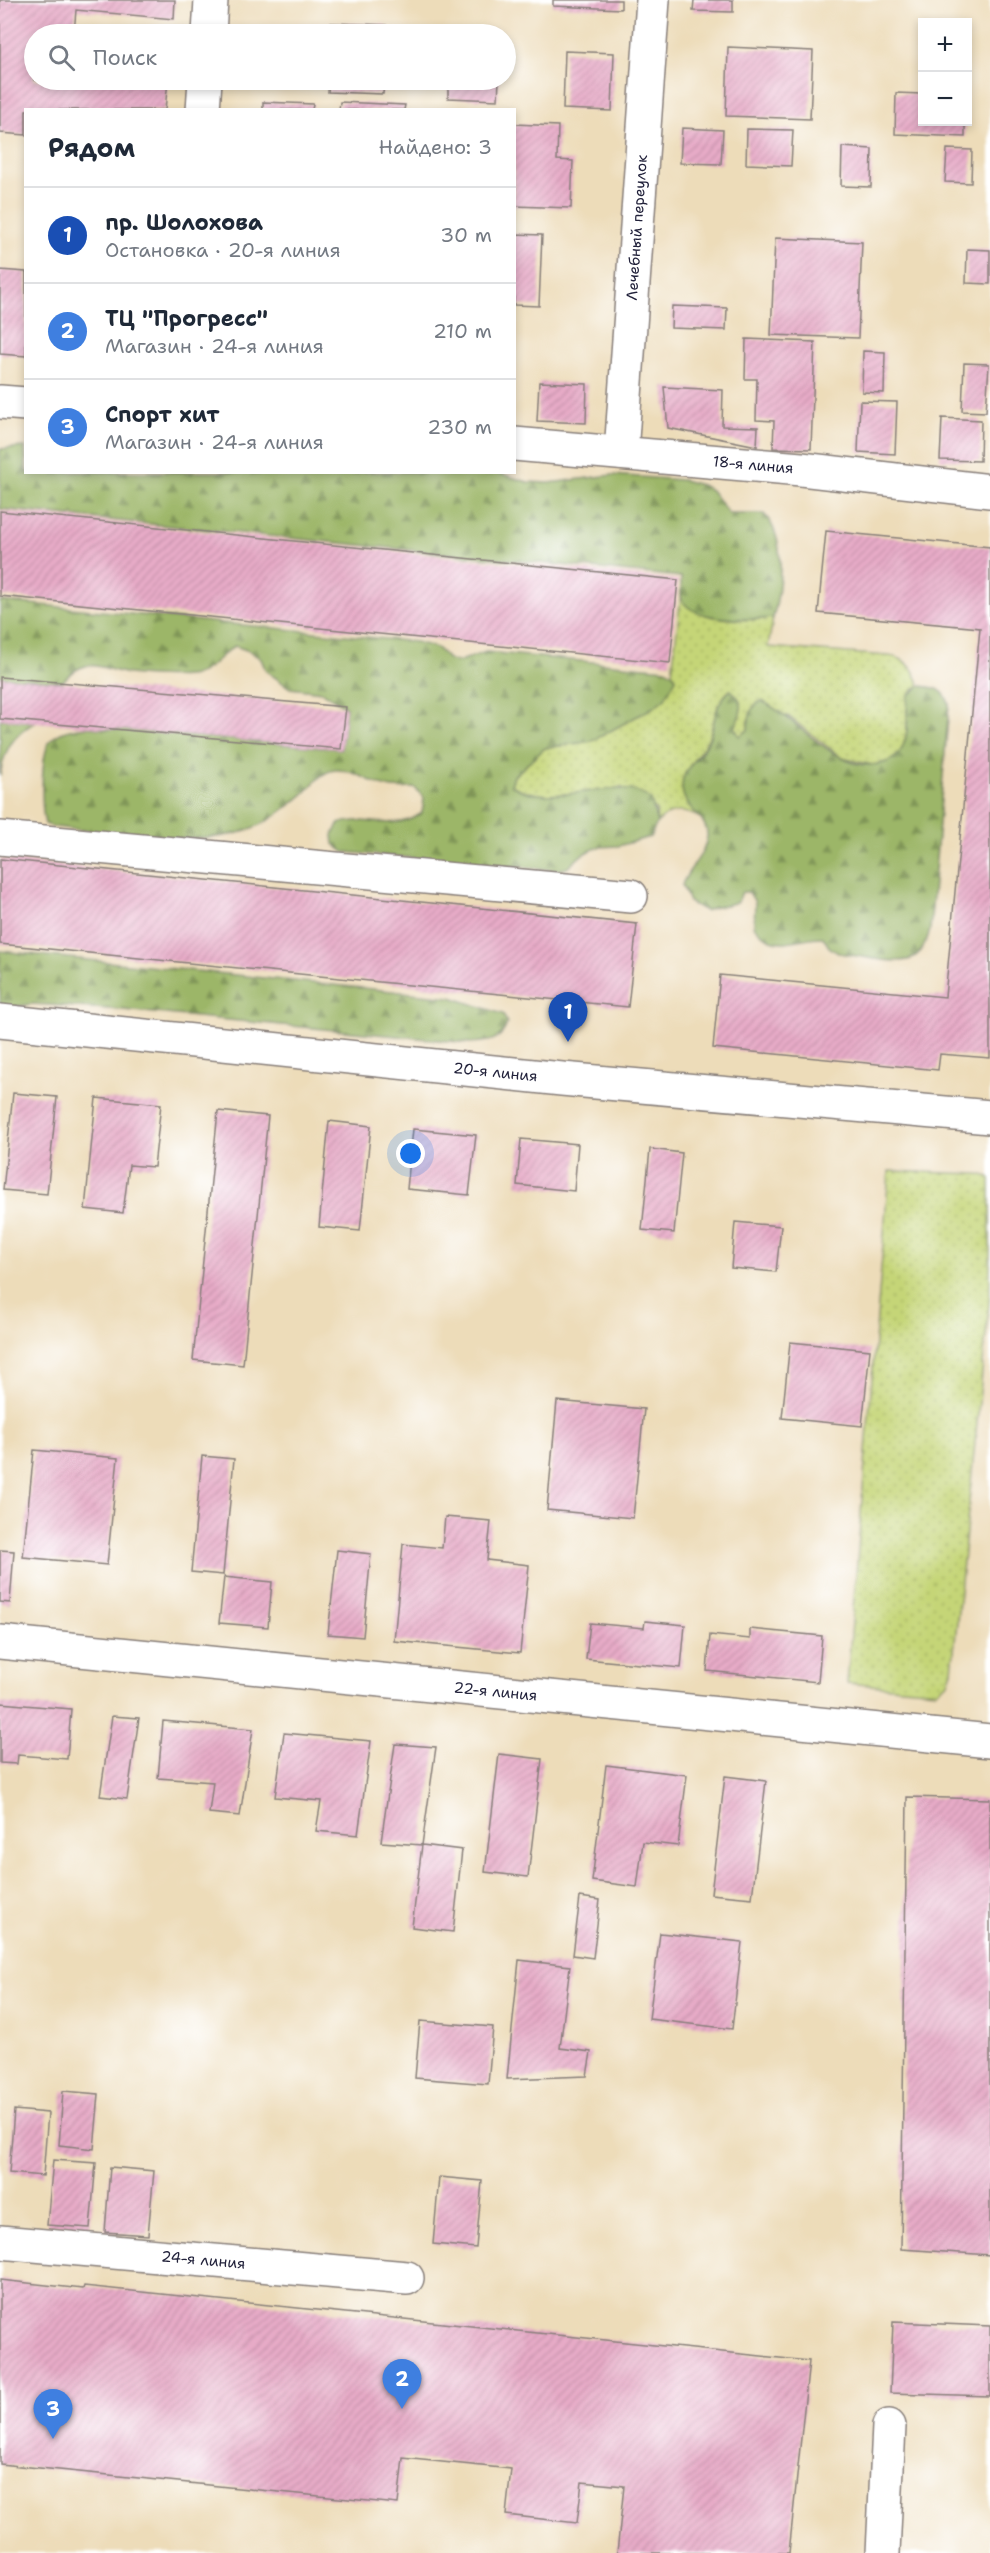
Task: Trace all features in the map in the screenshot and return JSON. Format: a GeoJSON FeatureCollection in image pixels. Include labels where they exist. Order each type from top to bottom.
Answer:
{"type":"FeatureCollection","features":[{"type":"Feature","properties":{"kind":"street"},"geometry":{"type":"LineString","coordinates":[[210,24],[211,0]]}},
{"type":"Feature","properties":{"kind":"street","name":"Лечебный переулок"},"geometry":{"type":"LineString","coordinates":[[621,453],[653,0]]}},
{"type":"Feature","properties":{"kind":"street"},"geometry":{"type":"LineString","coordinates":[[203,108],[204,90]]}},
{"type":"Feature","properties":{"kind":"street"},"geometry":{"type":"LineString","coordinates":[[0,402],[24,404]]}},
{"type":"Feature","properties":{"kind":"street","name":"18-я линия"},"geometry":{"type":"LineString","coordinates":[[516,444],[801,469],[990,490]]}},
{"type":"Feature","properties":{"kind":"street"},"geometry":{"type":"LineString","coordinates":[[0,838],[631,896]]}},
{"type":"Feature","properties":{"kind":"street","name":"20-я линия"},"geometry":{"type":"LineString","coordinates":[[0,1021],[562,1079],[990,1117]]}},
{"type":"Feature","properties":{"kind":"street","name":"22-я линия"},"geometry":{"type":"LineString","coordinates":[[0,1642],[990,1741]]}},
{"type":"Feature","properties":{"kind":"street","name":"24-я линия"},"geometry":{"type":"LineString","coordinates":[[0,2242],[407,2278]]}},
{"type":"Feature","properties":{"kind":"street"},"geometry":{"type":"LineString","coordinates":[[883,2553],[889,2426]]}},
{"type":"Feature","properties":{"kind":"green space"},"geometry":{"type":"Polygon","coordinates":[[[24,447],[24,474],[501,474],[528,482],[549,483],[612,475],[683,480],[711,490],[729,514],[764,514],[776,536],[779,550],[780,578],[776,606],[773,618],[724,618],[710,616],[688,607],[681,597],[681,577],[0,509],[0,449],[24,447]]]}},
{"type":"Feature","properties":{"kind":"green space"},"geometry":{"type":"Polygon","coordinates":[[[681,595],[696,611],[708,615],[750,620],[773,618],[768,647],[889,656],[905,662],[915,674],[920,686],[913,689],[907,709],[907,732],[903,748],[896,758],[873,765],[842,758],[788,716],[748,720],[748,730],[739,736],[735,728],[741,712],[741,703],[730,690],[721,701],[707,742],[689,767],[683,782],[684,797],[693,811],[701,818],[689,813],[678,812],[667,815],[657,823],[656,810],[621,787],[551,796],[523,791],[511,785],[514,776],[545,748],[592,741],[654,707],[676,678],[672,673],[681,595]]]}},
{"type":"Feature","properties":{"kind":"green space"},"geometry":{"type":"Polygon","coordinates":[[[0,601],[416,642],[437,648],[448,659],[457,662],[486,652],[666,669],[676,678],[665,698],[654,707],[592,741],[545,748],[514,776],[511,785],[528,792],[547,795],[622,789],[638,792],[651,800],[657,823],[650,837],[618,846],[598,847],[583,854],[567,868],[556,870],[344,852],[334,844],[333,835],[338,824],[355,821],[396,823],[414,818],[422,813],[424,798],[415,788],[385,787],[351,772],[336,770],[325,773],[300,797],[270,819],[250,829],[230,835],[206,838],[154,837],[54,827],[45,824],[42,794],[45,756],[51,740],[63,732],[87,727],[341,749],[346,707],[322,692],[290,688],[266,671],[261,659],[235,646],[205,670],[188,676],[135,675],[87,666],[71,673],[62,682],[0,677],[0,601]]]}},
{"type":"Feature","properties":{"kind":"green space"},"geometry":{"type":"Polygon","coordinates":[[[920,686],[939,690],[945,695],[949,705],[930,930],[924,946],[913,958],[898,961],[838,953],[829,947],[823,937],[789,942],[769,939],[754,926],[755,902],[749,892],[742,892],[738,902],[705,911],[689,902],[682,885],[706,844],[707,830],[685,800],[683,780],[688,768],[709,740],[719,704],[731,690],[741,703],[741,712],[735,728],[739,736],[748,730],[752,709],[762,701],[783,714],[831,752],[858,764],[867,765],[885,763],[899,754],[906,734],[908,696],[920,686]]]}},
{"type":"Feature","properties":{"kind":"green space"},"geometry":{"type":"Polygon","coordinates":[[[0,719],[35,722],[10,744],[0,776],[0,719]]]}},
{"type":"Feature","properties":{"kind":"green space"},"geometry":{"type":"Polygon","coordinates":[[[0,951],[451,997],[503,1014],[507,1023],[502,1034],[493,1040],[470,1043],[123,1010],[32,1004],[0,1009],[0,951]]]}},
{"type":"Feature","properties":{"kind":"green space"},"geometry":{"type":"Polygon","coordinates":[[[889,1171],[979,1174],[990,1177],[990,1294],[952,1671],[948,1682],[936,1691],[847,1683],[889,1171]]]}},
{"type":"Feature","properties":{"kind":"building"},"geometry":{"type":"Polygon","coordinates":[[[0,0],[175,0],[174,19],[76,10],[75,24],[24,24],[24,90],[167,90],[165,108],[24,108],[24,135],[0,133],[0,0]]]}},
{"type":"Feature","properties":{"kind":"building"},"geometry":{"type":"Polygon","coordinates":[[[553,0],[621,0],[621,9],[553,6],[553,0]]]}},
{"type":"Feature","properties":{"kind":"building"},"geometry":{"type":"Polygon","coordinates":[[[694,0],[733,0],[733,12],[693,11],[694,0]]]}},
{"type":"Feature","properties":{"kind":"building"},"geometry":{"type":"Polygon","coordinates":[[[728,47],[813,51],[810,119],[726,116],[728,47]]]}},
{"type":"Feature","properties":{"kind":"building"},"geometry":{"type":"Polygon","coordinates":[[[565,51],[614,53],[612,111],[563,109],[565,51]]]}},
{"type":"Feature","properties":{"kind":"building"},"geometry":{"type":"Polygon","coordinates":[[[328,90],[383,90],[383,94],[328,92],[328,90]]]}},
{"type":"Feature","properties":{"kind":"building"},"geometry":{"type":"Polygon","coordinates":[[[448,90],[498,90],[498,100],[448,98],[448,90]]]}},
{"type":"Feature","properties":{"kind":"building"},"geometry":{"type":"Polygon","coordinates":[[[896,93],[918,94],[918,126],[965,126],[965,137],[895,134],[896,93]]]}},
{"type":"Feature","properties":{"kind":"building"},"geometry":{"type":"Polygon","coordinates":[[[263,102],[313,104],[312,108],[263,108],[263,102]]]}},
{"type":"Feature","properties":{"kind":"building"},"geometry":{"type":"Polygon","coordinates":[[[340,102],[405,105],[404,108],[339,108],[340,102]]]}},
{"type":"Feature","properties":{"kind":"building"},"geometry":{"type":"Polygon","coordinates":[[[516,124],[558,126],[557,160],[573,161],[571,208],[516,206],[516,124]]]}},
{"type":"Feature","properties":{"kind":"building"},"geometry":{"type":"Polygon","coordinates":[[[682,128],[723,130],[721,164],[680,163],[682,128]]]}},
{"type":"Feature","properties":{"kind":"building"},"geometry":{"type":"Polygon","coordinates":[[[747,129],[793,130],[791,166],[746,164],[747,129]]]}},
{"type":"Feature","properties":{"kind":"building"},"geometry":{"type":"Polygon","coordinates":[[[842,147],[872,149],[871,187],[841,186],[842,147]]]}},
{"type":"Feature","properties":{"kind":"building"},"geometry":{"type":"Polygon","coordinates":[[[947,149],[972,150],[971,183],[945,182],[947,149]]]}},
{"type":"Feature","properties":{"kind":"building"},"geometry":{"type":"Polygon","coordinates":[[[516,234],[542,235],[539,306],[516,305],[516,234]]]}},
{"type":"Feature","properties":{"kind":"building"},"geometry":{"type":"Polygon","coordinates":[[[775,238],[862,242],[858,338],[771,335],[775,238]]]}},
{"type":"Feature","properties":{"kind":"building"},"geometry":{"type":"Polygon","coordinates":[[[967,249],[990,250],[990,284],[966,283],[967,249]]]}},
{"type":"Feature","properties":{"kind":"building"},"geometry":{"type":"Polygon","coordinates":[[[0,270],[24,272],[24,356],[0,354],[0,270]]]}},
{"type":"Feature","properties":{"kind":"building"},"geometry":{"type":"Polygon","coordinates":[[[672,306],[727,308],[726,330],[671,328],[672,306]]]}},
{"type":"Feature","properties":{"kind":"building"},"geometry":{"type":"Polygon","coordinates":[[[746,339],[815,342],[811,449],[773,448],[774,421],[756,420],[757,379],[745,379],[746,339]]]}},
{"type":"Feature","properties":{"kind":"building"},"geometry":{"type":"Polygon","coordinates":[[[863,351],[885,352],[884,393],[862,392],[863,351]]]}},
{"type":"Feature","properties":{"kind":"building"},"geometry":{"type":"Polygon","coordinates":[[[964,363],[989,364],[986,412],[962,411],[964,363]]]}},
{"type":"Feature","properties":{"kind":"building"},"geometry":{"type":"Polygon","coordinates":[[[539,382],[587,384],[586,423],[537,421],[539,382]]]}},
{"type":"Feature","properties":{"kind":"building"},"geometry":{"type":"Polygon","coordinates":[[[664,387],[723,390],[722,426],[758,427],[757,446],[668,428],[664,387]]]}},
{"type":"Feature","properties":{"kind":"building"},"geometry":{"type":"Polygon","coordinates":[[[860,401],[897,402],[895,454],[858,452],[860,401]]]}},
{"type":"Feature","properties":{"kind":"building"},"geometry":{"type":"Polygon","coordinates":[[[942,418],[981,420],[980,461],[940,460],[942,418]]]}},
{"type":"Feature","properties":{"kind":"building"},"geometry":{"type":"Polygon","coordinates":[[[0,511],[678,580],[670,663],[0,596],[0,511]]]}},
{"type":"Feature","properties":{"kind":"building"},"geometry":{"type":"Polygon","coordinates":[[[826,531],[990,547],[990,1058],[940,1054],[938,1070],[713,1048],[720,975],[945,997],[980,628],[818,613],[826,531]]]}},
{"type":"Feature","properties":{"kind":"building"},"geometry":{"type":"Polygon","coordinates":[[[0,677],[346,707],[341,749],[0,719],[0,677]]]}},
{"type":"Feature","properties":{"kind":"building"},"geometry":{"type":"Polygon","coordinates":[[[0,859],[637,924],[628,1007],[0,944],[0,859]]]}},
{"type":"Feature","properties":{"kind":"building"},"geometry":{"type":"Polygon","coordinates":[[[13,1093],[57,1097],[47,1194],[3,1190],[13,1093]]]}},
{"type":"Feature","properties":{"kind":"building"},"geometry":{"type":"Polygon","coordinates":[[[96,1098],[161,1104],[154,1167],[129,1165],[123,1213],[85,1209],[96,1098]]]}},
{"type":"Feature","properties":{"kind":"building"},"geometry":{"type":"Polygon","coordinates":[[[218,1111],[268,1116],[243,1365],[193,1360],[218,1111]]]}},
{"type":"Feature","properties":{"kind":"building"},"geometry":{"type":"Polygon","coordinates":[[[329,1121],[371,1126],[360,1231],[319,1227],[329,1121]]]}},
{"type":"Feature","properties":{"kind":"building"},"geometry":{"type":"Polygon","coordinates":[[[413,1129],[476,1135],[469,1195],[407,1189],[413,1129]]]}},
{"type":"Feature","properties":{"kind":"building"},"geometry":{"type":"Polygon","coordinates":[[[521,1139],[578,1144],[574,1191],[517,1185],[521,1139]]]}},
{"type":"Feature","properties":{"kind":"building"},"geometry":{"type":"Polygon","coordinates":[[[650,1149],[682,1153],[674,1233],[642,1230],[650,1149]]]}},
{"type":"Feature","properties":{"kind":"building"},"geometry":{"type":"Polygon","coordinates":[[[735,1222],[781,1226],[776,1272],[731,1268],[735,1222]]]}},
{"type":"Feature","properties":{"kind":"building"},"geometry":{"type":"Polygon","coordinates":[[[790,1342],[870,1350],[862,1426],[782,1418],[790,1342]]]}},
{"type":"Feature","properties":{"kind":"building"},"geometry":{"type":"Polygon","coordinates":[[[557,1401],[644,1409],[633,1518],[547,1510],[557,1401]]]}},
{"type":"Feature","properties":{"kind":"building"},"geometry":{"type":"Polygon","coordinates":[[[34,1450],[118,1458],[107,1565],[23,1557],[34,1450]]]}},
{"type":"Feature","properties":{"kind":"building"},"geometry":{"type":"Polygon","coordinates":[[[202,1456],[234,1459],[223,1575],[191,1572],[202,1456]]]}},
{"type":"Feature","properties":{"kind":"building"},"geometry":{"type":"Polygon","coordinates":[[[445,1517],[491,1521],[487,1560],[529,1565],[520,1653],[394,1641],[403,1544],[442,1548],[445,1517]]]}},
{"type":"Feature","properties":{"kind":"building"},"geometry":{"type":"Polygon","coordinates":[[[0,1550],[14,1551],[10,1603],[0,1602],[0,1550]]]}},
{"type":"Feature","properties":{"kind":"building"},"geometry":{"type":"Polygon","coordinates":[[[337,1550],[371,1554],[363,1637],[328,1634],[337,1550]]]}},
{"type":"Feature","properties":{"kind":"building"},"geometry":{"type":"Polygon","coordinates":[[[224,1577],[272,1582],[268,1627],[219,1623],[224,1577]]]}},
{"type":"Feature","properties":{"kind":"building"},"geometry":{"type":"Polygon","coordinates":[[[645,1621],[685,1625],[681,1668],[586,1659],[590,1623],[644,1628],[645,1621]]]}},
{"type":"Feature","properties":{"kind":"building"},"geometry":{"type":"Polygon","coordinates":[[[750,1629],[822,1636],[818,1682],[707,1671],[710,1635],[750,1639],[750,1629]]]}},
{"type":"Feature","properties":{"kind":"building"},"geometry":{"type":"Polygon","coordinates":[[[0,1703],[71,1709],[67,1759],[18,1755],[17,1764],[0,1763],[0,1703]]]}},
{"type":"Feature","properties":{"kind":"building"},"geometry":{"type":"Polygon","coordinates":[[[112,1716],[139,1718],[127,1799],[100,1796],[112,1716]]]}},
{"type":"Feature","properties":{"kind":"building"},"geometry":{"type":"Polygon","coordinates":[[[163,1721],[253,1729],[240,1816],[209,1813],[213,1782],[158,1778],[163,1721]]]}},
{"type":"Feature","properties":{"kind":"building"},"geometry":{"type":"Polygon","coordinates":[[[284,1733],[371,1741],[358,1835],[316,1831],[321,1801],[275,1797],[284,1733]]]}},
{"type":"Feature","properties":{"kind":"building"},"geometry":{"type":"Polygon","coordinates":[[[395,1744],[436,1747],[422,1845],[381,1842],[395,1744]]]}},
{"type":"Feature","properties":{"kind":"building"},"geometry":{"type":"Polygon","coordinates":[[[499,1754],[542,1759],[528,1877],[485,1872],[499,1754]]]}},
{"type":"Feature","properties":{"kind":"building"},"geometry":{"type":"Polygon","coordinates":[[[606,1765],[687,1775],[678,1846],[643,1842],[637,1887],[592,1881],[606,1765]]]}},
{"type":"Feature","properties":{"kind":"building"},"geometry":{"type":"Polygon","coordinates":[[[725,1776],[766,1781],[752,1898],[711,1894],[725,1776]]]}},
{"type":"Feature","properties":{"kind":"building"},"geometry":{"type":"Polygon","coordinates":[[[907,1797],[990,1799],[990,2255],[901,2249],[907,1797]]]}},
{"type":"Feature","properties":{"kind":"building"},"geometry":{"type":"Polygon","coordinates":[[[422,1845],[462,1850],[453,1932],[412,1927],[422,1845]]]}},
{"type":"Feature","properties":{"kind":"building"},"geometry":{"type":"Polygon","coordinates":[[[580,1897],[600,1900],[593,1958],[573,1955],[580,1897]]]}},
{"type":"Feature","properties":{"kind":"building"},"geometry":{"type":"Polygon","coordinates":[[[660,1933],[742,1942],[732,2029],[649,2019],[660,1933]]]}},
{"type":"Feature","properties":{"kind":"building"},"geometry":{"type":"Polygon","coordinates":[[[519,1960],[570,1966],[560,2048],[591,2052],[587,2076],[507,2079],[519,1960]]]}},
{"type":"Feature","properties":{"kind":"building"},"geometry":{"type":"Polygon","coordinates":[[[420,2021],[493,2027],[488,2084],[415,2078],[420,2021]]]}},
{"type":"Feature","properties":{"kind":"building"},"geometry":{"type":"Polygon","coordinates":[[[63,2091],[99,2094],[94,2149],[59,2145],[63,2091]]]}},
{"type":"Feature","properties":{"kind":"building"},"geometry":{"type":"Polygon","coordinates":[[[14,2110],[48,2113],[43,2176],[9,2173],[14,2110]]]}},
{"type":"Feature","properties":{"kind":"building"},"geometry":{"type":"Polygon","coordinates":[[[53,2160],[96,2163],[90,2228],[47,2225],[53,2160]]]}},
{"type":"Feature","properties":{"kind":"building"},"geometry":{"type":"Polygon","coordinates":[[[110,2167],[154,2171],[148,2235],[105,2232],[110,2167]]]}},
{"type":"Feature","properties":{"kind":"building"},"geometry":{"type":"Polygon","coordinates":[[[439,2177],[482,2181],[476,2248],[433,2244],[439,2177]]]}},
{"type":"Feature","properties":{"kind":"building"},"geometry":{"type":"Polygon","coordinates":[[[0,2280],[83,2289],[84,2286],[809,2361],[789,2553],[617,2553],[624,2486],[582,2482],[577,2523],[506,2515],[511,2469],[403,2458],[398,2504],[0,2464],[0,2280]]]}},
{"type":"Feature","properties":{"kind":"building"},"geometry":{"type":"Polygon","coordinates":[[[893,2322],[990,2326],[990,2396],[890,2393],[893,2322]]]}},
{"type":"Feature","properties":{"kind":"place","name":"пр. Шолохова"},"geometry":{"type":"Point","coordinates":[568,1042]}},
{"type":"Feature","properties":{"kind":"place","name":"ТЦ \"Прогресс\""},"geometry":{"type":"Point","coordinates":[402,2409]}},
{"type":"Feature","properties":{"kind":"place","name":"Спорт хит"},"geometry":{"type":"Point","coordinates":[53,2439]}}]}
